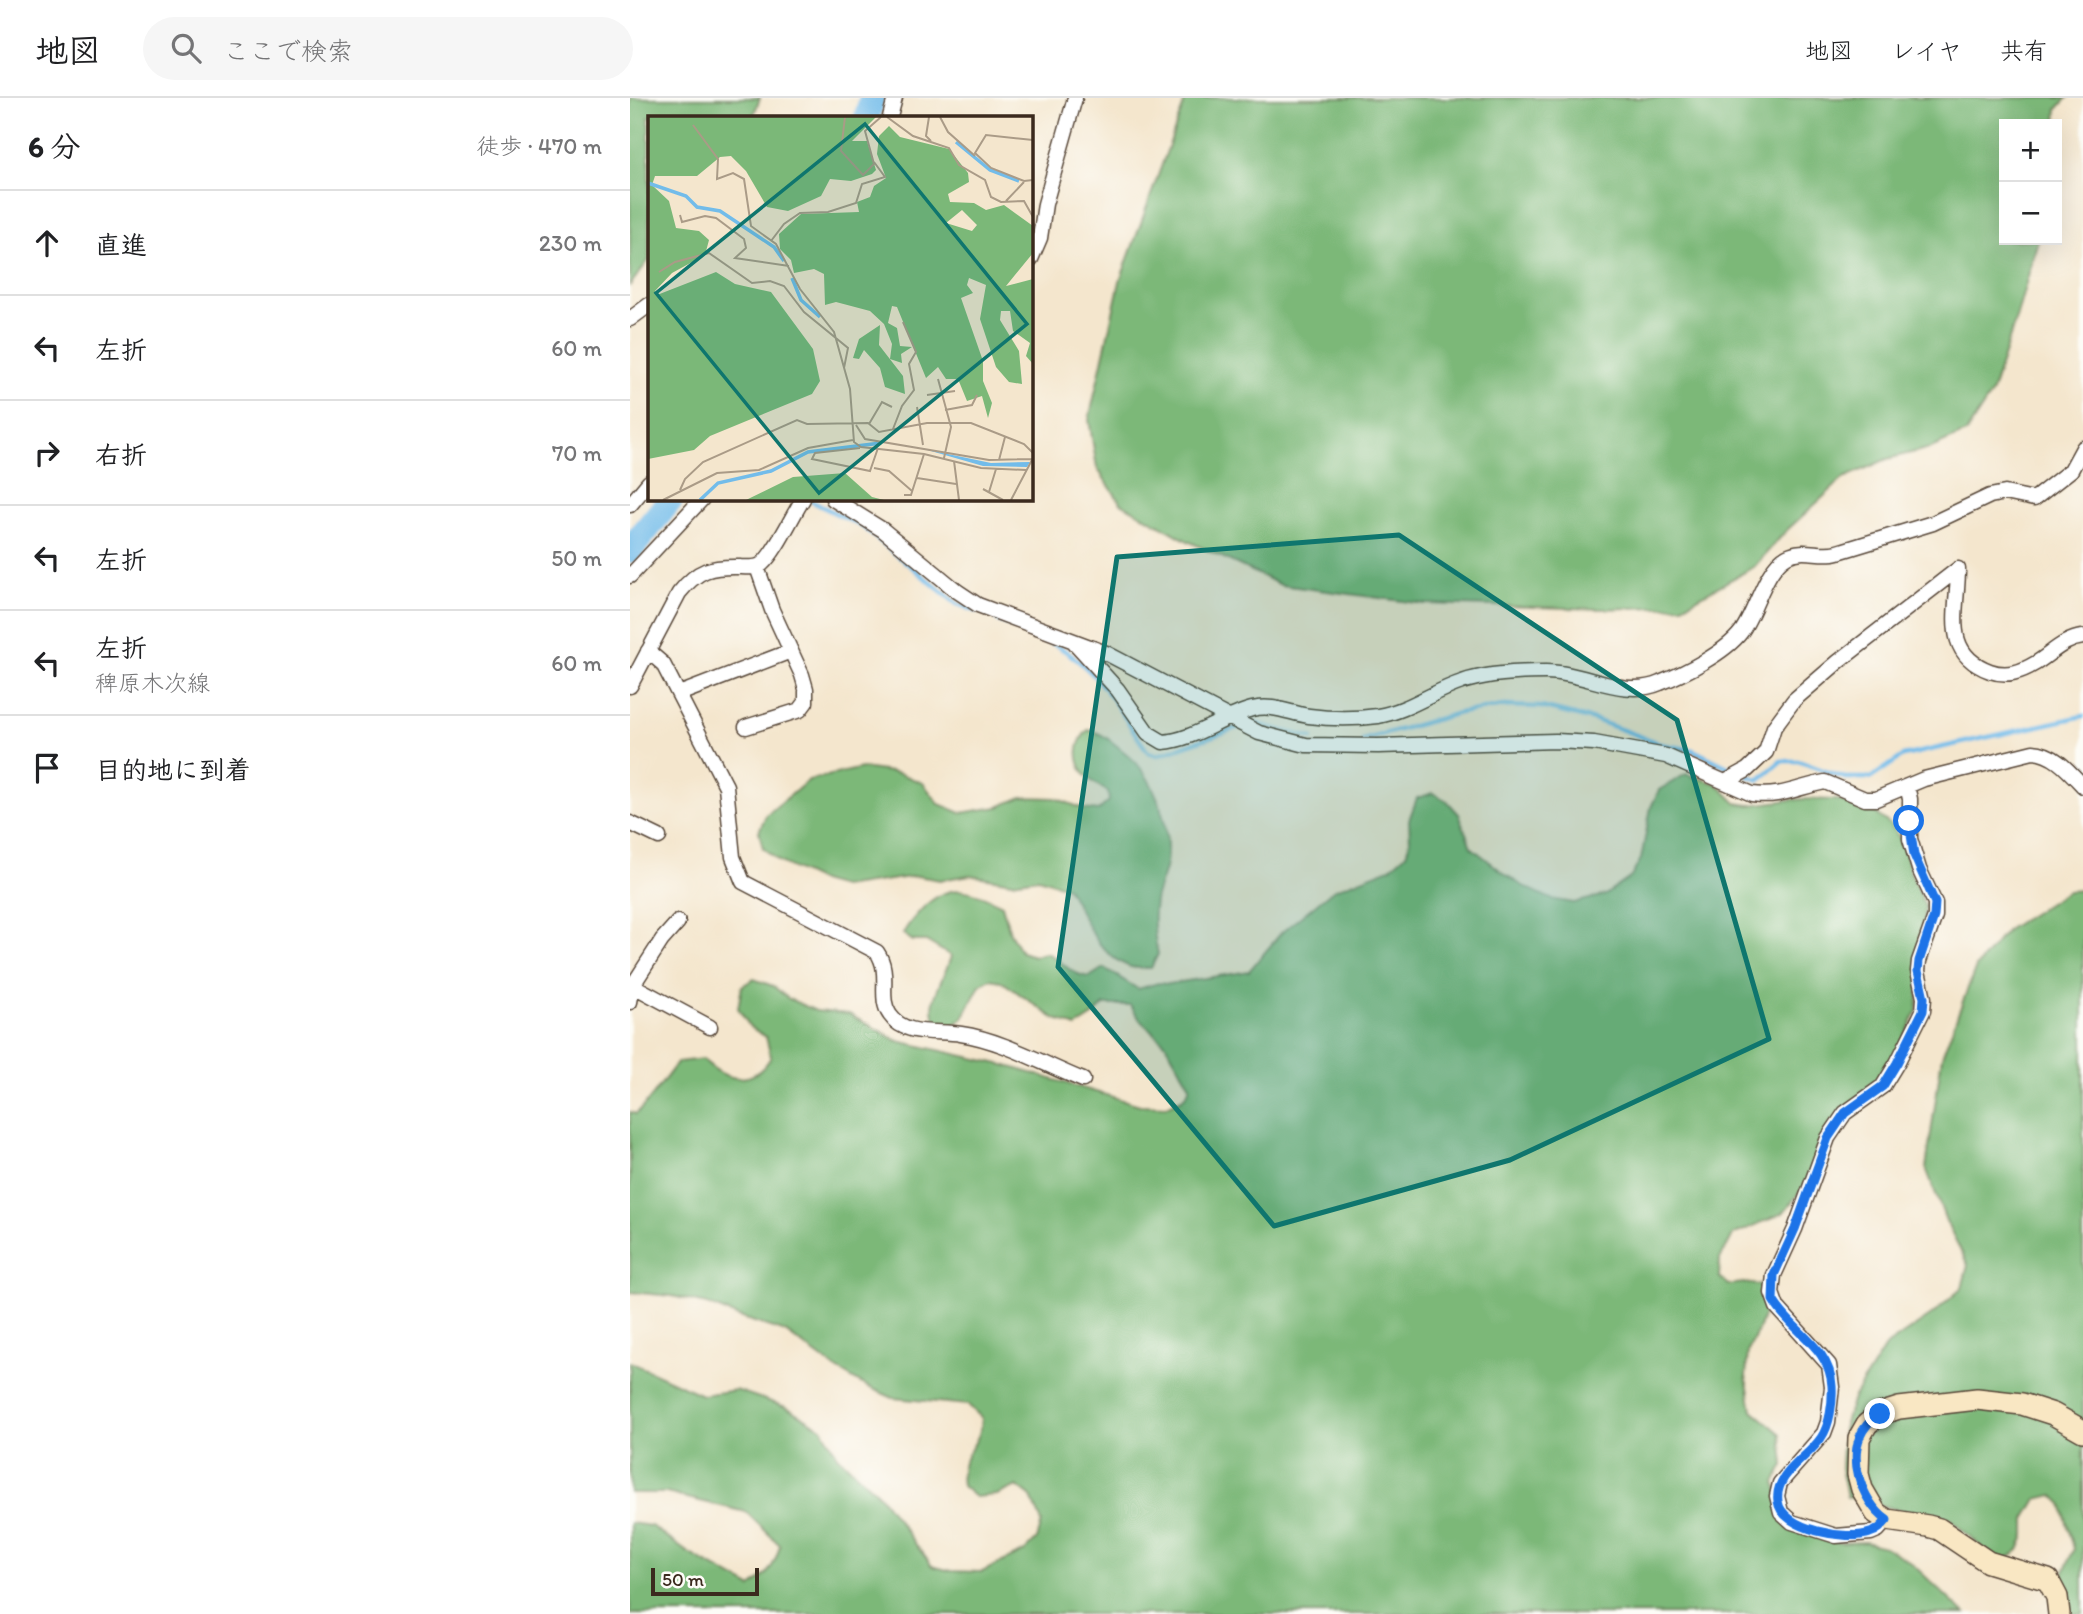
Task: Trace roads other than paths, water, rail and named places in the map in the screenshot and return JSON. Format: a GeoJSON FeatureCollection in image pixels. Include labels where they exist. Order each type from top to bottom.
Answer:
{"type":"FeatureCollection","features":[{"type":"Feature","properties":{"kind":"main road"},"geometry":{"type":"LineString","coordinates":[[2059,1614],[2057,1597],[2048,1580],[1987,1562],[1928,1526],[1887,1520],[1876,1513],[1868,1502],[1858,1474],[1860,1437],[1867,1424],[1880,1414],[1899,1408],[1977,1399],[2022,1404],[2053,1414],[2083,1431]]}},
{"type":"Feature","properties":{"kind":"street"},"geometry":{"type":"LineString","coordinates":[[890,116],[895,98]]}},
{"type":"Feature","properties":{"kind":"street"},"geometry":{"type":"LineString","coordinates":[[1032,257],[1040,238],[1048,191],[1075,98]]}},
{"type":"Feature","properties":{"kind":"street"},"geometry":{"type":"LineString","coordinates":[[630,319],[648,306]]}},
{"type":"Feature","properties":{"kind":"street"},"geometry":{"type":"LineString","coordinates":[[1072,639],[1118,690],[1148,733],[1157,740],[1169,742],[1265,707],[1318,718],[1378,716],[1464,681],[1546,672],[1571,674],[1632,689],[1644,688],[1661,683],[1703,661],[1734,640],[1745,625],[1773,569],[1788,555],[1796,552],[1829,555],[1933,523],[1990,496],[2005,493],[2028,498],[2039,497],[2071,470],[2083,448]]}},
{"type":"Feature","properties":{"kind":"street"},"geometry":{"type":"LineString","coordinates":[[630,505],[648,483]]}},
{"type":"Feature","properties":{"kind":"street"},"geometry":{"type":"LineString","coordinates":[[630,576],[701,500]]}},
{"type":"Feature","properties":{"kind":"street"},"geometry":{"type":"LineString","coordinates":[[835,500],[883,530],[978,605],[1072,639],[1126,663],[1259,733],[1306,745],[1378,746],[1556,741],[1594,743],[1667,756],[1752,794],[1785,794],[1825,782],[1865,799],[1876,799],[1924,779],[2041,752],[2057,761],[2083,786]]}},
{"type":"Feature","properties":{"kind":"street"},"geometry":{"type":"LineString","coordinates":[[630,686],[679,593],[697,574],[718,566],[757,567],[769,555],[798,501]]}},
{"type":"Feature","properties":{"kind":"street"},"geometry":{"type":"LineString","coordinates":[[746,727],[805,706],[806,689],[757,567]]}},
{"type":"Feature","properties":{"kind":"street"},"geometry":{"type":"LineString","coordinates":[[1727,781],[1747,770],[1766,752],[1774,727],[1794,700],[1838,662],[1958,569],[1956,637],[1962,653],[1975,665],[2012,674],[2035,663],[2059,645],[2083,637]]}},
{"type":"Feature","properties":{"kind":"street"},"geometry":{"type":"LineString","coordinates":[[680,694],[791,650]]}},
{"type":"Feature","properties":{"kind":"street"},"geometry":{"type":"LineString","coordinates":[[648,651],[663,664],[726,786],[733,857],[743,882],[877,953],[886,974],[884,1001],[887,1010],[891,1017],[904,1027],[916,1031],[962,1034],[1007,1046],[1041,1064],[1083,1080]]}},
{"type":"Feature","properties":{"kind":"street"},"geometry":{"type":"LineString","coordinates":[[1887,1520],[1871,1533],[1836,1536],[1792,1522],[1780,1512],[1777,1496],[1780,1483],[1824,1433],[1832,1387],[1829,1365],[1777,1307],[1772,1293],[1774,1275],[1795,1229],[1828,1138],[1845,1113],[1883,1086],[1923,1011],[1919,961],[1934,916],[1935,903],[1910,839],[1910,799],[1907,786]]}},
{"type":"Feature","properties":{"kind":"street"},"geometry":{"type":"LineString","coordinates":[[630,823],[659,837]]}},
{"type":"Feature","properties":{"kind":"street"},"geometry":{"type":"LineString","coordinates":[[630,1002],[632,984],[662,940],[678,922]]}},
{"type":"Feature","properties":{"kind":"street"},"geometry":{"type":"LineString","coordinates":[[632,984],[710,1027]]}},
{"type":"Feature","properties":{"kind":"waterway"},"geometry":{"type":"LineString","coordinates":[[867,116],[872,98]]}},
{"type":"Feature","properties":{"kind":"waterway"},"geometry":{"type":"LineString","coordinates":[[630,550],[670,500]]}},
{"type":"Feature","properties":{"kind":"waterway"},"geometry":{"type":"LineString","coordinates":[[809,500],[863,527],[957,604],[976,611]]}},
{"type":"Feature","properties":{"kind":"waterway"},"geometry":{"type":"LineString","coordinates":[[997,620],[1054,644],[1074,657],[1093,674],[1110,695],[1148,752],[1158,755],[1239,727]]}},
{"type":"Feature","properties":{"kind":"waterway"},"geometry":{"type":"LineString","coordinates":[[1363,740],[1459,713],[1504,706],[1541,707],[1598,721],[1664,745],[1693,750],[1738,772]]}},
{"type":"Feature","properties":{"kind":"waterway"},"geometry":{"type":"LineString","coordinates":[[1746,775],[1759,780],[1781,761],[1798,761],[1845,778],[1871,778],[1903,756],[2083,716]]}},
{"type":"Feature","properties":{"kind":"waterway"},"geometry":{"type":"LineString","coordinates":[[1250,722],[1312,738]]}}]}
